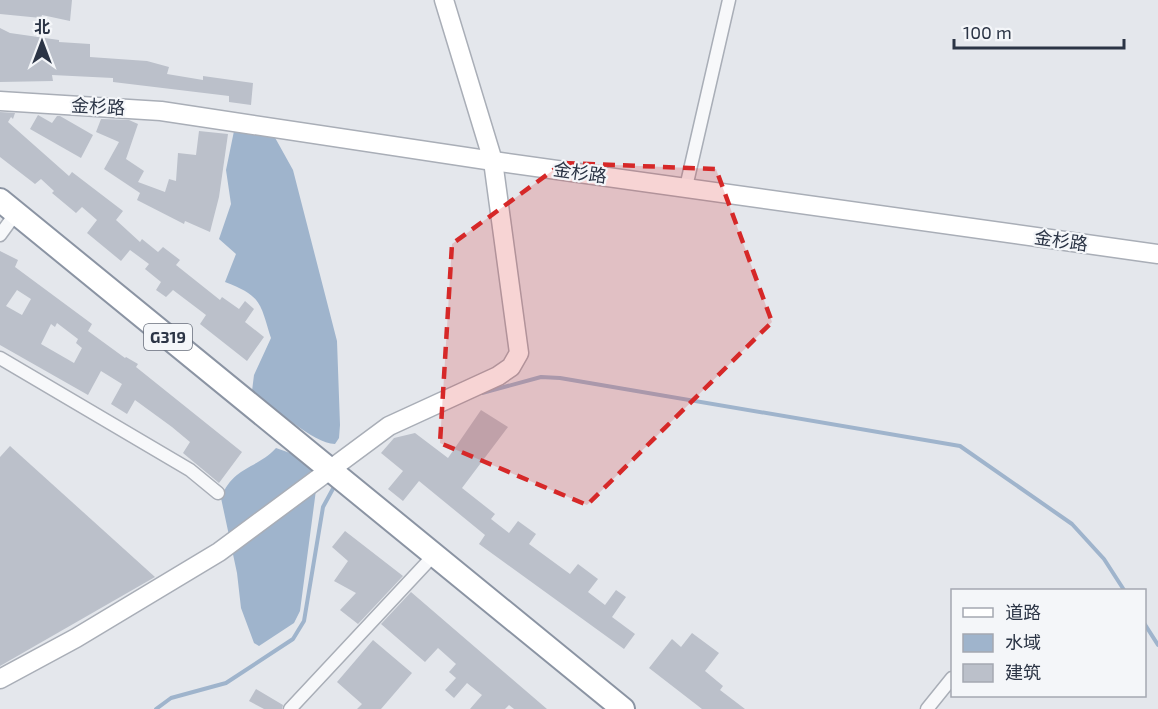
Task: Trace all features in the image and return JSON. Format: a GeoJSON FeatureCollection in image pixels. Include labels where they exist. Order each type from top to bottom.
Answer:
{"type":"FeatureCollection","features":[{"type":"Feature","properties":{"kind":"highway","name":"G319"},"geometry":{"type":"LineString","coordinates":[[8,206],[623,709]]}},
{"type":"Feature","properties":{"kind":"street"},"geometry":{"type":"LineString","coordinates":[[0,679],[76,638],[219,552],[337,475],[389,426],[498,376],[511,367],[519,353],[493,161],[444,0]]}},
{"type":"Feature","properties":{"kind":"street"},"geometry":{"type":"LineString","coordinates":[[686,187],[729,0]]}},
{"type":"Feature","properties":{"kind":"street","name":"金杉路"},"geometry":{"type":"LineString","coordinates":[[0,101],[161,111],[493,161],[1158,254]]}},
{"type":"Feature","properties":{"kind":"street"},"geometry":{"type":"LineString","coordinates":[[0,235],[8,206]]}},
{"type":"Feature","properties":{"kind":"street"},"geometry":{"type":"LineString","coordinates":[[0,358],[158,450],[190,470],[218,493]]}},
{"type":"Feature","properties":{"kind":"street"},"geometry":{"type":"LineString","coordinates":[[290,709],[434,555]]}},
{"type":"Feature","properties":{"kind":"street"},"geometry":{"type":"LineString","coordinates":[[927,709],[951,679]]}},
{"type":"Feature","properties":{"kind":"highlighted area"},"geometry":{"type":"Polygon","coordinates":[[[563,163],[716,169],[772,322],[587,505],[440,443],[452,244],[563,163]]]}},
{"type":"Feature","properties":{"kind":"water"},"geometry":{"type":"Polygon","coordinates":[[[234,131],[273,134],[293,170],[337,341],[340,425],[339,438],[335,444],[326,442],[304,430],[252,391],[254,375],[271,338],[258,302],[246,292],[225,282],[236,254],[219,239],[231,204],[226,170],[234,131]]]}},
{"type":"Feature","properties":{"kind":"water"},"geometry":{"type":"Polygon","coordinates":[[[276,448],[307,459],[317,470],[316,490],[300,611],[294,623],[259,646],[254,643],[241,608],[237,573],[221,498],[232,480],[276,448]]]}},
{"type":"Feature","properties":{"kind":"building"},"geometry":{"type":"Polygon","coordinates":[[[0,0],[72,0],[70,21],[42,15],[41,18],[0,14],[0,0]]]}},
{"type":"Feature","properties":{"kind":"building"},"geometry":{"type":"Polygon","coordinates":[[[0,28],[10,33],[59,40],[59,42],[90,44],[90,57],[147,61],[169,67],[167,74],[203,80],[203,76],[253,83],[251,105],[229,102],[229,96],[113,82],[113,78],[52,75],[53,81],[0,82],[0,28]]]}},
{"type":"Feature","properties":{"kind":"building"},"geometry":{"type":"Polygon","coordinates":[[[0,112],[15,113],[13,119],[11,117],[8,122],[69,176],[72,172],[123,211],[116,220],[140,242],[142,239],[158,252],[163,247],[180,260],[176,265],[220,300],[222,297],[239,309],[245,301],[254,309],[245,322],[264,337],[247,361],[200,324],[206,315],[173,290],[166,297],[156,290],[161,282],[145,269],[149,264],[130,250],[121,261],[87,233],[97,220],[82,207],[76,213],[52,193],[54,191],[41,179],[35,184],[0,157],[0,112]]]}},
{"type":"Feature","properties":{"kind":"building"},"geometry":{"type":"Polygon","coordinates":[[[38,115],[52,123],[57,116],[60,116],[93,135],[81,158],[30,129],[38,115]]]}},
{"type":"Feature","properties":{"kind":"building"},"geometry":{"type":"Polygon","coordinates":[[[101,119],[129,120],[138,124],[126,159],[144,171],[138,182],[165,192],[169,179],[176,181],[178,153],[196,155],[199,131],[228,134],[219,197],[210,232],[185,221],[184,224],[137,200],[140,193],[104,169],[119,142],[96,132],[101,119]]]}},
{"type":"Feature","properties":{"kind":"building"},"geometry":{"type":"Polygon","coordinates":[[[0,251],[18,260],[15,267],[92,324],[88,331],[125,358],[138,364],[136,367],[242,452],[219,483],[183,453],[190,442],[172,427],[135,400],[127,414],[111,404],[122,384],[101,371],[88,395],[0,345],[0,251]],[[17,290],[6,306],[22,315],[31,299],[17,290]],[[57,323],[55,327],[51,324],[41,344],[74,363],[82,348],[76,343],[78,339],[57,323]]]}},
{"type":"Feature","properties":{"kind":"building"},"geometry":{"type":"Polygon","coordinates":[[[481,410],[508,427],[462,488],[495,514],[491,519],[509,533],[518,521],[536,534],[529,544],[570,574],[578,564],[598,579],[588,592],[605,605],[616,590],[626,597],[612,617],[635,634],[624,649],[479,544],[485,535],[419,481],[403,501],[388,489],[403,471],[381,453],[394,438],[415,433],[448,458],[481,410]]]}},
{"type":"Feature","properties":{"kind":"building"},"geometry":{"type":"Polygon","coordinates":[[[10,446],[155,577],[0,666],[0,457],[10,446]]]}},
{"type":"Feature","properties":{"kind":"building"},"geometry":{"type":"Polygon","coordinates":[[[345,531],[403,576],[358,624],[340,610],[356,593],[334,581],[348,561],[332,547],[345,531]]]}},
{"type":"Feature","properties":{"kind":"building"},"geometry":{"type":"Polygon","coordinates":[[[411,592],[547,709],[514,709],[509,705],[505,709],[470,709],[482,695],[467,683],[454,698],[445,690],[456,678],[449,672],[456,664],[438,648],[425,662],[381,624],[411,592]]]}},
{"type":"Feature","properties":{"kind":"building"},"geometry":{"type":"Polygon","coordinates":[[[692,633],[719,653],[705,671],[723,686],[720,690],[745,709],[702,709],[649,668],[672,639],[681,647],[692,633]]]}},
{"type":"Feature","properties":{"kind":"building"},"geometry":{"type":"Polygon","coordinates":[[[373,640],[412,673],[381,709],[357,709],[362,704],[337,682],[373,640]]]}},
{"type":"Feature","properties":{"kind":"building"},"geometry":{"type":"Polygon","coordinates":[[[256,689],[283,705],[282,709],[264,709],[249,701],[256,689]]]}},
{"type":"Feature","properties":{"kind":"waterway"},"geometry":{"type":"LineString","coordinates":[[482,393],[541,377],[560,378],[960,446],[1072,524],[1104,559],[1123,589]]}},
{"type":"Feature","properties":{"kind":"waterway"},"geometry":{"type":"LineString","coordinates":[[156,709],[171,698],[226,683],[293,639],[304,621],[323,507],[335,485]]}},
{"type":"Feature","properties":{"kind":"waterway"},"geometry":{"type":"LineString","coordinates":[[1146,626],[1158,645]]}}]}
